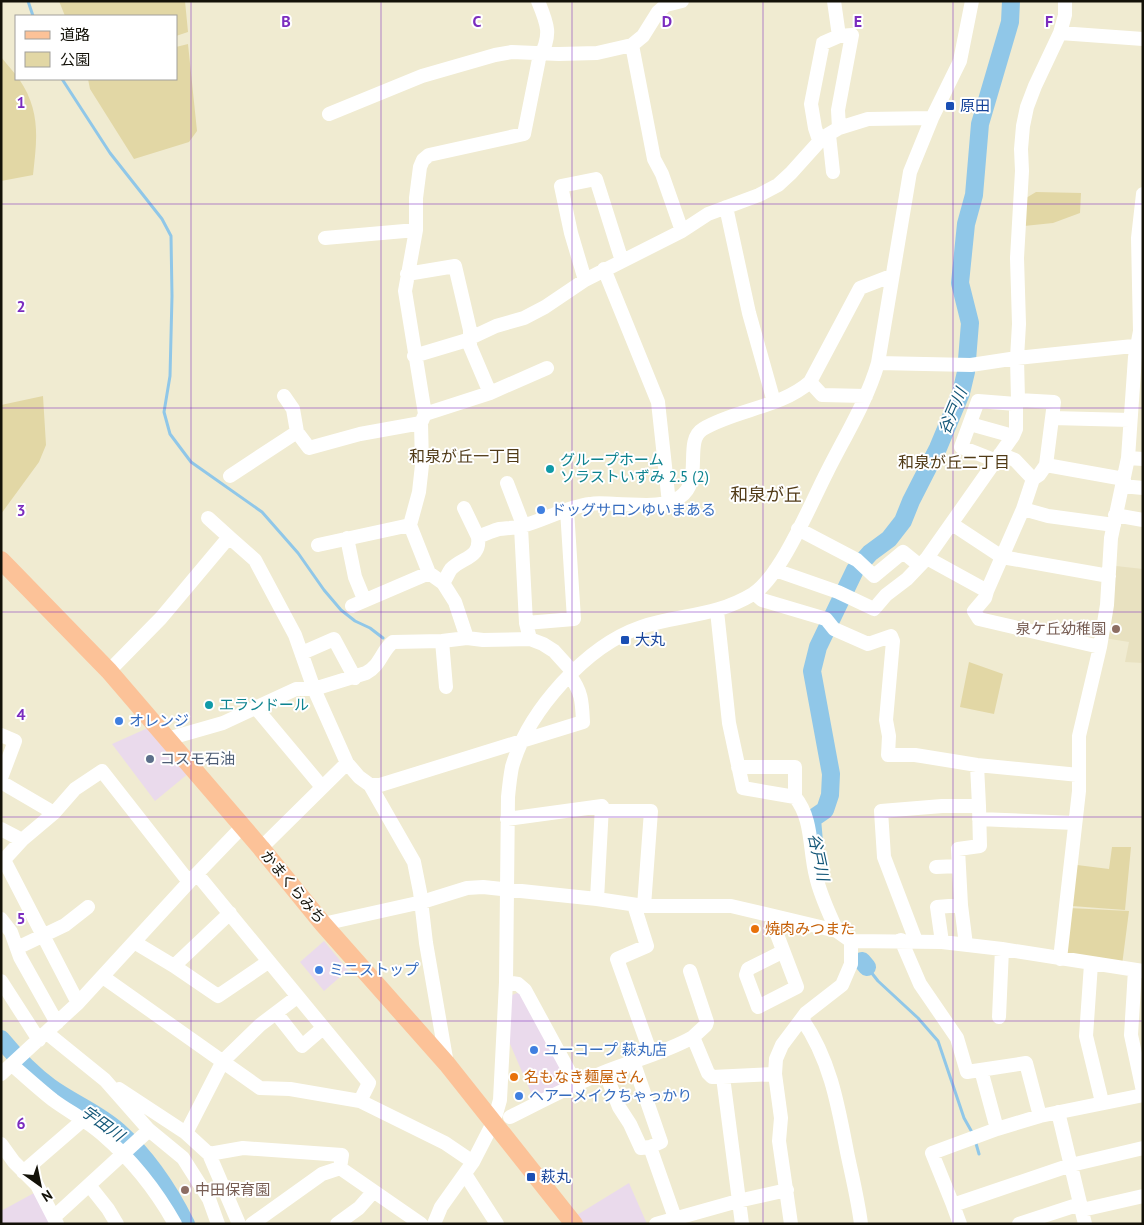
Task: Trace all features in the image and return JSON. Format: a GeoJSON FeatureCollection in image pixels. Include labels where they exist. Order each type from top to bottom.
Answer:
{"type":"FeatureCollection","features":[{"type":"Feature","properties":{"kind":"main road","name":"かまくらみち"},"geometry":{"type":"LineString","coordinates":[[5,568],[109,671],[261,848],[323,924],[446,1064],[502,1119],[574,1224]]}},
{"type":"Feature","properties":{"kind":"street"},"geometry":{"type":"LineString","coordinates":[[467,638],[455,602],[443,583],[429,573],[410,525],[419,492],[422,465],[423,418],[405,291],[416,230],[416,198],[420,166],[423,160],[428,155],[524,134],[539,59],[543,52],[548,32],[538,1]]}},
{"type":"Feature","properties":{"kind":"street"},"geometry":{"type":"LineString","coordinates":[[329,114],[422,76],[512,52],[597,54],[632,45],[643,36],[658,12],[666,5],[682,1]]}},
{"type":"Feature","properties":{"kind":"street"},"geometry":{"type":"LineString","coordinates":[[834,1],[839,36]]}},
{"type":"Feature","properties":{"kind":"street"},"geometry":{"type":"LineString","coordinates":[[502,1119],[509,781],[522,742],[550,698],[572,674],[606,644],[629,632],[644,627],[717,611],[754,593],[775,570],[866,396],[878,363],[910,172],[932,118],[960,61],[972,1]]}},
{"type":"Feature","properties":{"kind":"street"},"geometry":{"type":"LineString","coordinates":[[775,570],[842,593],[874,609],[886,595],[907,579],[923,562],[952,524],[1013,436],[1016,429],[1017,402],[1019,324],[1016,258],[1023,126],[1034,86],[1060,32],[1065,15],[1065,1]]}},
{"type":"Feature","properties":{"kind":"street"},"geometry":{"type":"LineString","coordinates":[[1060,32],[1143,39]]}},
{"type":"Feature","properties":{"kind":"street"},"geometry":{"type":"LineString","coordinates":[[829,134],[815,128],[811,104],[823,43],[839,36],[852,35],[838,110],[829,134],[833,172]]}},
{"type":"Feature","properties":{"kind":"street"},"geometry":{"type":"LineString","coordinates":[[632,45],[654,159],[662,174],[682,232]]}},
{"type":"Feature","properties":{"kind":"street"},"geometry":{"type":"LineString","coordinates":[[414,356],[469,339],[496,326],[524,318],[545,308],[604,269],[682,232],[708,214],[759,195],[778,184],[829,134],[876,118],[932,118]]}},
{"type":"Feature","properties":{"kind":"street"},"geometry":{"type":"LineString","coordinates":[[585,280],[571,233],[561,186],[596,179],[622,261]]}},
{"type":"Feature","properties":{"kind":"street"},"geometry":{"type":"LineString","coordinates":[[1060,958],[1075,822],[1079,775],[1079,736],[1100,646],[1107,605],[1114,520],[1128,458],[1130,420],[1140,345],[1138,238],[1143,195]]}},
{"type":"Feature","properties":{"kind":"street"},"geometry":{"type":"LineString","coordinates":[[726,207],[749,313],[774,402]]}},
{"type":"Feature","properties":{"kind":"street"},"geometry":{"type":"LineString","coordinates":[[325,238],[416,230]]}},
{"type":"Feature","properties":{"kind":"street"},"geometry":{"type":"LineString","coordinates":[[407,274],[455,266],[470,330],[470,346],[490,393]]}},
{"type":"Feature","properties":{"kind":"street"},"geometry":{"type":"LineString","coordinates":[[604,269],[658,402],[669,503]]}},
{"type":"Feature","properties":{"kind":"street"},"geometry":{"type":"LineString","coordinates":[[478,537],[497,530],[521,527],[567,510],[591,504],[660,505],[669,503],[683,495],[690,484],[694,440],[699,431],[726,418],[789,397],[810,382],[860,288],[892,276]]}},
{"type":"Feature","properties":{"kind":"street"},"geometry":{"type":"LineString","coordinates":[[878,363],[971,365],[1017,358],[1140,345]]}},
{"type":"Feature","properties":{"kind":"street"},"geometry":{"type":"LineString","coordinates":[[284,396],[292,409],[296,432],[309,448],[423,418],[490,393],[547,368]]}},
{"type":"Feature","properties":{"kind":"street"},"geometry":{"type":"LineString","coordinates":[[810,382],[822,395],[866,396]]}},
{"type":"Feature","properties":{"kind":"street"},"geometry":{"type":"LineString","coordinates":[[1033,479],[1015,460],[961,447],[978,401],[1054,402],[1046,464],[1039,475],[1033,479],[1023,509],[985,598],[974,611],[979,619],[1100,646]]}},
{"type":"Feature","properties":{"kind":"street"},"geometry":{"type":"LineString","coordinates":[[1052,418],[1130,420]]}},
{"type":"Feature","properties":{"kind":"street"},"geometry":{"type":"LineString","coordinates":[[970,424],[1013,436]]}},
{"type":"Feature","properties":{"kind":"street"},"geometry":{"type":"LineString","coordinates":[[230,476],[296,432]]}},
{"type":"Feature","properties":{"kind":"street"},"geometry":{"type":"LineString","coordinates":[[1128,458],[1143,459]]}},
{"type":"Feature","properties":{"kind":"street"},"geometry":{"type":"LineString","coordinates":[[1046,464],[1143,488]]}},
{"type":"Feature","properties":{"kind":"street"},"geometry":{"type":"LineString","coordinates":[[507,483],[522,522],[526,623],[530,639]]}},
{"type":"Feature","properties":{"kind":"street"},"geometry":{"type":"LineString","coordinates":[[443,583],[452,569],[476,552],[478,537],[464,508]]}},
{"type":"Feature","properties":{"kind":"street"},"geometry":{"type":"LineString","coordinates":[[1023,509],[1048,516],[1143,520]]}},
{"type":"Feature","properties":{"kind":"street"},"geometry":{"type":"LineString","coordinates":[[526,623],[574,619],[567,510]]}},
{"type":"Feature","properties":{"kind":"street"},"geometry":{"type":"LineString","coordinates":[[208,518],[255,560],[295,634],[314,688],[347,763],[359,777],[370,785],[414,862],[422,902],[426,943],[446,1064]]}},
{"type":"Feature","properties":{"kind":"street"},"geometry":{"type":"LineString","coordinates":[[952,524],[1002,557],[1109,576]]}},
{"type":"Feature","properties":{"kind":"street"},"geometry":{"type":"LineString","coordinates":[[318,545],[410,525]]}},
{"type":"Feature","properties":{"kind":"street"},"geometry":{"type":"LineString","coordinates":[[798,529],[860,563],[874,576],[903,552],[987,591]]}},
{"type":"Feature","properties":{"kind":"street"},"geometry":{"type":"LineString","coordinates":[[109,671],[161,618],[229,537]]}},
{"type":"Feature","properties":{"kind":"street"},"geometry":{"type":"LineString","coordinates":[[347,538],[358,603],[429,573]]}},
{"type":"Feature","properties":{"kind":"street"},"geometry":{"type":"LineString","coordinates":[[754,593],[762,600],[830,624],[868,644],[891,636],[893,640],[886,720],[889,736],[888,755],[915,755],[977,765],[1079,775]]}},
{"type":"Feature","properties":{"kind":"street"},"geometry":{"type":"LineString","coordinates":[[717,611],[729,723],[742,788],[795,797]]}},
{"type":"Feature","properties":{"kind":"street"},"geometry":{"type":"LineString","coordinates":[[167,739],[223,723],[296,689],[314,688],[355,678],[373,669],[386,652],[388,646],[393,642],[442,641],[467,638],[483,640],[530,639],[554,651],[572,674],[579,688],[583,722],[380,785],[370,785]]}},
{"type":"Feature","properties":{"kind":"street"},"geometry":{"type":"LineString","coordinates":[[302,653],[334,639],[355,678]]}},
{"type":"Feature","properties":{"kind":"street"},"geometry":{"type":"LineString","coordinates":[[442,641],[446,687]]}},
{"type":"Feature","properties":{"kind":"street"},"geometry":{"type":"LineString","coordinates":[[256,708],[322,787]]}},
{"type":"Feature","properties":{"kind":"street"},"geometry":{"type":"LineString","coordinates":[[1,735],[15,742],[1,778]]}},
{"type":"Feature","properties":{"kind":"street"},"geometry":{"type":"LineString","coordinates":[[261,848],[347,763]]}},
{"type":"Feature","properties":{"kind":"street"},"geometry":{"type":"LineString","coordinates":[[966,945],[961,904],[958,849],[980,846],[977,765]]}},
{"type":"Feature","properties":{"kind":"street"},"geometry":{"type":"LineString","coordinates":[[738,767],[795,767],[795,797],[808,822],[816,877],[836,931]]}},
{"type":"Feature","properties":{"kind":"street"},"geometry":{"type":"LineString","coordinates":[[78,1003],[3,862],[22,840],[54,812],[75,789],[102,770],[193,878],[230,913],[268,962],[370,1083],[360,1101]]}},
{"type":"Feature","properties":{"kind":"street"},"geometry":{"type":"LineString","coordinates":[[1,782],[54,812]]}},
{"type":"Feature","properties":{"kind":"street"},"geometry":{"type":"LineString","coordinates":[[507,820],[602,806],[597,899]]}},
{"type":"Feature","properties":{"kind":"street"},"geometry":{"type":"LineString","coordinates":[[916,941],[884,857],[881,811],[942,806],[979,813],[1075,822]]}},
{"type":"Feature","properties":{"kind":"street"},"geometry":{"type":"LineString","coordinates":[[603,811],[651,811],[639,905],[647,946],[617,959],[651,1054]]}},
{"type":"Feature","properties":{"kind":"street"},"geometry":{"type":"LineString","coordinates":[[1,1074],[78,1003],[242,827]]}},
{"type":"Feature","properties":{"kind":"street"},"geometry":{"type":"LineString","coordinates":[[1,829],[22,840]]}},
{"type":"Feature","properties":{"kind":"street"},"geometry":{"type":"LineString","coordinates":[[936,868],[958,866]]}},
{"type":"Feature","properties":{"kind":"street"},"geometry":{"type":"LineString","coordinates":[[323,924],[422,902],[474,887],[507,889],[639,905],[731,906],[836,931],[851,941],[901,940],[942,942],[1002,949],[1139,970],[1131,1035],[1143,1091]]}},
{"type":"Feature","properties":{"kind":"street"},"geometry":{"type":"LineString","coordinates":[[942,942],[938,908],[961,904]]}},
{"type":"Feature","properties":{"kind":"street"},"geometry":{"type":"LineString","coordinates":[[17,948],[65,925],[88,907]]}},
{"type":"Feature","properties":{"kind":"street"},"geometry":{"type":"LineString","coordinates":[[174,966],[230,913]]}},
{"type":"Feature","properties":{"kind":"street"},"geometry":{"type":"LineString","coordinates":[[770,916],[782,952]]}},
{"type":"Feature","properties":{"kind":"street"},"geometry":{"type":"LineString","coordinates":[[1,920],[11,932],[32,980],[48,1032]]}},
{"type":"Feature","properties":{"kind":"street"},"geometry":{"type":"LineString","coordinates":[[901,940],[920,984],[956,1038],[967,1072],[1026,1063],[1040,1116]]}},
{"type":"Feature","properties":{"kind":"street"},"geometry":{"type":"LineString","coordinates":[[791,1224],[778,1141],[781,1118],[775,1074],[777,1055],[811,1008],[842,985],[851,964],[851,941]]}},
{"type":"Feature","properties":{"kind":"street"},"geometry":{"type":"LineString","coordinates":[[134,942],[218,996],[268,962]]}},
{"type":"Feature","properties":{"kind":"street"},"geometry":{"type":"LineString","coordinates":[[999,1017],[1002,949]]}},
{"type":"Feature","properties":{"kind":"street"},"geometry":{"type":"LineString","coordinates":[[1092,964],[1086,1036],[1102,1102]]}},
{"type":"Feature","properties":{"kind":"street"},"geometry":{"type":"LineString","coordinates":[[434,1224],[441,1207],[502,1119],[576,1084],[681,1043],[693,1037],[706,1025],[707,1022],[690,971]]}},
{"type":"Feature","properties":{"kind":"street"},"geometry":{"type":"LineString","coordinates":[[103,977],[260,1088],[290,1089],[360,1101],[445,1143],[473,1162]]}},
{"type":"Feature","properties":{"kind":"street"},"geometry":{"type":"LineString","coordinates":[[506,982],[518,984],[525,990],[576,1084]]}},
{"type":"Feature","properties":{"kind":"street"},"geometry":{"type":"LineString","coordinates":[[3,986],[48,1032],[106,1080],[186,1134],[208,1154],[239,1224]]}},
{"type":"Feature","properties":{"kind":"street"},"geometry":{"type":"LineString","coordinates":[[186,1134],[223,1061],[260,1025],[297,997]]}},
{"type":"Feature","properties":{"kind":"street"},"geometry":{"type":"LineString","coordinates":[[276,1013],[302,1046],[323,1028]]}},
{"type":"Feature","properties":{"kind":"street"},"geometry":{"type":"LineString","coordinates":[[802,1019],[814,1037],[826,1062],[840,1115],[861,1224]]}},
{"type":"Feature","properties":{"kind":"street"},"geometry":{"type":"LineString","coordinates":[[693,1037],[709,1075],[712,1077],[775,1074]]}},
{"type":"Feature","properties":{"kind":"street"},"geometry":{"type":"LineString","coordinates":[[605,1072],[619,1107],[630,1124],[641,1148],[650,1147],[661,1142],[633,1061]]}},
{"type":"Feature","properties":{"kind":"street"},"geometry":{"type":"LineString","coordinates":[[12,1064],[52,1099],[102,1133],[123,1153],[141,1172],[175,1224]]}},
{"type":"Feature","properties":{"kind":"street"},"geometry":{"type":"LineString","coordinates":[[981,1070],[997,1129]]}},
{"type":"Feature","properties":{"kind":"street"},"geometry":{"type":"LineString","coordinates":[[723,1077],[742,1224]]}},
{"type":"Feature","properties":{"kind":"street"},"geometry":{"type":"LineString","coordinates":[[106,1080],[148,1130],[183,1158],[209,1199],[218,1224]]}},
{"type":"Feature","properties":{"kind":"street"},"geometry":{"type":"LineString","coordinates":[[960,1224],[932,1153],[997,1129],[1040,1116],[1143,1095]]}},
{"type":"Feature","properties":{"kind":"street"},"geometry":{"type":"LineString","coordinates":[[1058,1112],[1085,1224]]}},
{"type":"Feature","properties":{"kind":"street"},"geometry":{"type":"LineString","coordinates":[[23,1172],[83,1120]]}},
{"type":"Feature","properties":{"kind":"street"},"geometry":{"type":"LineString","coordinates":[[1,1144],[23,1172],[37,1185],[55,1220],[89,1184],[148,1130]]}},
{"type":"Feature","properties":{"kind":"street"},"geometry":{"type":"LineString","coordinates":[[650,1147],[675,1218]]}},
{"type":"Feature","properties":{"kind":"street"},"geometry":{"type":"LineString","coordinates":[[208,1154],[243,1148],[342,1155],[340,1168]]}},
{"type":"Feature","properties":{"kind":"street"},"geometry":{"type":"LineString","coordinates":[[953,1205],[1071,1165],[1143,1148]]}},
{"type":"Feature","properties":{"kind":"street"},"geometry":{"type":"LineString","coordinates":[[340,1168],[419,1223]]}},
{"type":"Feature","properties":{"kind":"street"},"geometry":{"type":"LineString","coordinates":[[252,1224],[322,1174],[340,1168]]}},
{"type":"Feature","properties":{"kind":"street"},"geometry":{"type":"LineString","coordinates":[[465,1174],[497,1224]]}},
{"type":"Feature","properties":{"kind":"street"},"geometry":{"type":"LineString","coordinates":[[89,1184],[117,1224]]}},
{"type":"Feature","properties":{"kind":"street"},"geometry":{"type":"LineString","coordinates":[[656,1224],[738,1200],[787,1190]]}},
{"type":"Feature","properties":{"kind":"street"},"geometry":{"type":"LineString","coordinates":[[337,1224],[359,1208],[374,1192]]}},
{"type":"Feature","properties":{"kind":"street"},"geometry":{"type":"LineString","coordinates":[[1019,1224],[1081,1206],[1143,1196]]}},
{"type":"Feature","properties":{"kind":"shaded area"},"geometry":{"type":"Polygon","coordinates":[[[1116,566],[1143,569],[1143,663],[1125,662],[1129,642],[1104,638],[1116,566]]]}},
{"type":"Feature","properties":{"kind":"shaded area","name":"コスモ石油"},"geometry":{"type":"Polygon","coordinates":[[[150,727],[189,773],[155,801],[112,744],[150,727]]]}},
{"type":"Feature","properties":{"kind":"shaded area"},"geometry":{"type":"Polygon","coordinates":[[[324,941],[348,970],[324,991],[300,962],[324,941]]]}},
{"type":"Feature","properties":{"kind":"shaded area"},"geometry":{"type":"Polygon","coordinates":[[[517,993],[523,994],[571,1084],[535,1102],[507,1037],[509,999],[517,993]]]}},
{"type":"Feature","properties":{"kind":"shaded area"},"geometry":{"type":"Polygon","coordinates":[[[629,1183],[647,1224],[584,1224],[577,1215],[629,1183]]]}},
{"type":"Feature","properties":{"kind":"shaded area"},"geometry":{"type":"Polygon","coordinates":[[[34,1193],[51,1224],[1,1224],[1,1211],[34,1193]]]}},
{"type":"Feature","properties":{"kind":"green space"},"geometry":{"type":"Polygon","coordinates":[[[59,1],[185,1],[188,32],[178,35],[178,15],[65,15],[59,1]]]}},
{"type":"Feature","properties":{"kind":"green space"},"geometry":{"type":"Polygon","coordinates":[[[188,44],[197,131],[189,142],[134,159],[90,89],[88,80],[178,80],[178,46],[188,44]]]}},
{"type":"Feature","properties":{"kind":"green space"},"geometry":{"type":"Polygon","coordinates":[[[1,57],[15,74],[15,80],[20,80],[31,102],[36,126],[36,149],[33,175],[1,181],[1,57]]]}},
{"type":"Feature","properties":{"kind":"green space"},"geometry":{"type":"Polygon","coordinates":[[[1036,192],[1081,193],[1080,213],[1053,223],[1024,226],[1026,198],[1036,192]]]}},
{"type":"Feature","properties":{"kind":"green space"},"geometry":{"type":"Polygon","coordinates":[[[43,396],[46,445],[39,462],[1,514],[1,405],[43,396]]]}},
{"type":"Feature","properties":{"kind":"green space"},"geometry":{"type":"Polygon","coordinates":[[[969,662],[1003,674],[994,714],[960,707],[969,662]]]}},
{"type":"Feature","properties":{"kind":"green space"},"geometry":{"type":"Polygon","coordinates":[[[1112,847],[1131,847],[1125,910],[1072,906],[1077,865],[1109,869],[1112,847]]]}},
{"type":"Feature","properties":{"kind":"green space"},"geometry":{"type":"Polygon","coordinates":[[[1069,908],[1129,911],[1122,965],[1064,956],[1069,908]]]}},
{"type":"Feature","properties":{"kind":"waterway"},"geometry":{"type":"LineString","coordinates":[[28,1],[33,15]]}},
{"type":"Feature","properties":{"kind":"waterway","name":"谷戸川"},"geometry":{"type":"LineString","coordinates":[[814,842],[812,819],[825,810],[830,795],[831,774],[812,671],[818,647],[855,570],[870,553],[889,539],[903,521],[938,448],[961,393],[966,372],[970,323],[960,283],[966,224],[974,195],[980,124],[1010,22],[1011,1]]}},
{"type":"Feature","properties":{"kind":"waterway"},"geometry":{"type":"LineString","coordinates":[[63,80],[110,153],[162,219],[171,236],[170,376],[164,412],[170,434],[191,462],[262,512],[298,553],[324,590],[341,610],[383,638]]}},
{"type":"Feature","properties":{"kind":"waterway","name":"谷戸川"},"geometry":{"type":"LineString","coordinates":[[862,961],[867,967]]}},
{"type":"Feature","properties":{"kind":"waterway"},"geometry":{"type":"LineString","coordinates":[[867,967],[878,981],[918,1018],[938,1041],[964,1118],[973,1134]]}},
{"type":"Feature","properties":{"kind":"waterway","name":"宇田川"},"geometry":{"type":"LineString","coordinates":[[1,1039],[43,1082],[102,1119],[129,1141],[156,1174],[186,1224]]}},
{"type":"Feature","properties":{"kind":"waterway"},"geometry":{"type":"LineString","coordinates":[[975,1140],[979,1154]]}},
{"type":"Feature","properties":{"kind":"place","name":"原田"},"geometry":{"type":"Point","coordinates":[950,106]}},
{"type":"Feature","properties":{"kind":"place","name":"グループホーム ソラストいずみ 2.5 (2)"},"geometry":{"type":"Point","coordinates":[550,469]}},
{"type":"Feature","properties":{"kind":"place","name":"ドッグサロンゆいまある"},"geometry":{"type":"Point","coordinates":[541,510]}},
{"type":"Feature","properties":{"kind":"place","name":"泉ケ丘幼稚園"},"geometry":{"type":"Point","coordinates":[1116,629]}},
{"type":"Feature","properties":{"kind":"place","name":"大丸"},"geometry":{"type":"Point","coordinates":[625,640]}},
{"type":"Feature","properties":{"kind":"place","name":"エランドール"},"geometry":{"type":"Point","coordinates":[209,705]}},
{"type":"Feature","properties":{"kind":"place","name":"オレンジ"},"geometry":{"type":"Point","coordinates":[119,721]}},
{"type":"Feature","properties":{"kind":"place","name":"コスモ石油"},"geometry":{"type":"Point","coordinates":[150,759]}},
{"type":"Feature","properties":{"kind":"place","name":"焼肉みつまた"},"geometry":{"type":"Point","coordinates":[755,929]}},
{"type":"Feature","properties":{"kind":"place","name":"ミニストップ"},"geometry":{"type":"Point","coordinates":[319,970]}},
{"type":"Feature","properties":{"kind":"place","name":"ユーコープ 萩丸店"},"geometry":{"type":"Point","coordinates":[534,1050]}},
{"type":"Feature","properties":{"kind":"place","name":"名もなき麺屋さん"},"geometry":{"type":"Point","coordinates":[514,1077]}},
{"type":"Feature","properties":{"kind":"place","name":"ヘアーメイクちゃっかり"},"geometry":{"type":"Point","coordinates":[519,1096]}},
{"type":"Feature","properties":{"kind":"place","name":"萩丸"},"geometry":{"type":"Point","coordinates":[531,1177]}},
{"type":"Feature","properties":{"kind":"place","name":"中田保育園"},"geometry":{"type":"Point","coordinates":[185,1190]}},
{"type":"Feature","properties":{"kind":"district","name":"和泉が丘一丁目"},"geometry":{"type":"Point","coordinates":[465,456]}},
{"type":"Feature","properties":{"kind":"district","name":"和泉が丘二丁目"},"geometry":{"type":"Point","coordinates":[954,462]}},
{"type":"Feature","properties":{"kind":"district","name":"和泉が丘"},"geometry":{"type":"Point","coordinates":[766,495]}}]}
